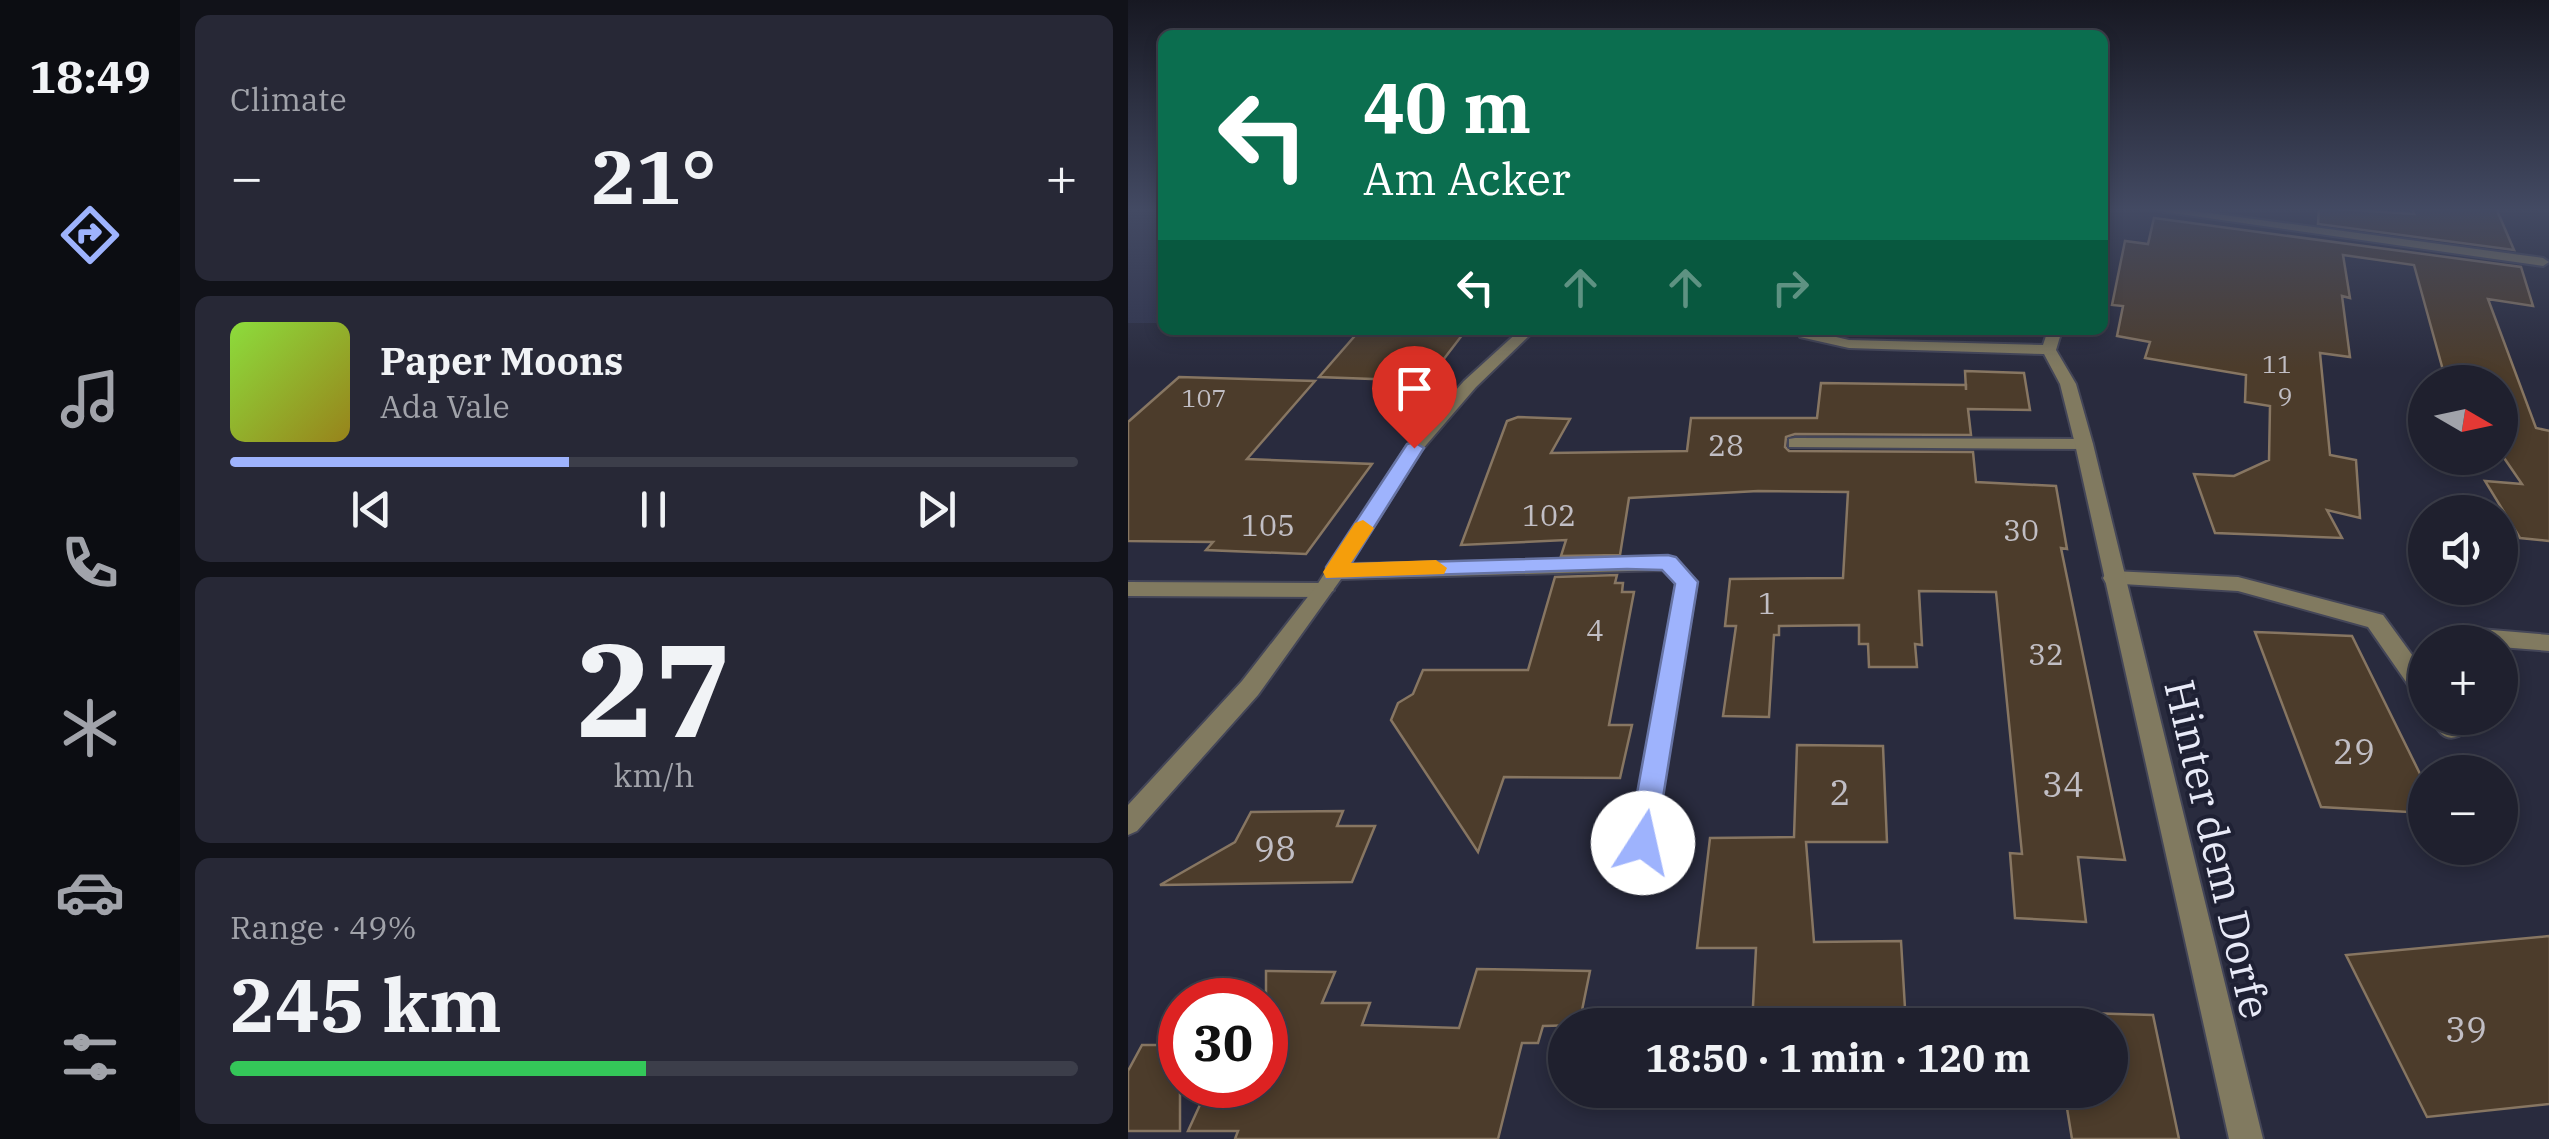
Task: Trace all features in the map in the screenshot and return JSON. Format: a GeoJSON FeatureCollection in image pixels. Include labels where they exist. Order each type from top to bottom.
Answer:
{"type":"FeatureCollection","features":[{"type":"Feature","properties":{"kind":"street"},"geometry":{"type":"LineString","coordinates":[[1128,823],[1250,688],[1329,581],[1414,448],[1470,384],[1523,335]]}},
{"type":"Feature","properties":{"kind":"street","name":"Hinter dem Dorfe"},"geometry":{"type":"LineString","coordinates":[[1809,335],[1849,344],[2052,340],[2084,444],[2246,1139]]}},
{"type":"Feature","properties":{"kind":"street"},"geometry":{"type":"LineString","coordinates":[[1794,443],[2084,444]]}},
{"type":"Feature","properties":{"kind":"street"},"geometry":{"type":"LineString","coordinates":[[1128,589],[1668,563],[1687,582],[1643,843]]}},
{"type":"Feature","properties":{"kind":"street"},"geometry":{"type":"LineString","coordinates":[[2113,578],[2238,584],[2376,620],[2408,666]]}},
{"type":"Feature","properties":{"kind":"street"},"geometry":{"type":"LineString","coordinates":[[2518,641],[2550,643]]}},
{"type":"Feature","properties":{"kind":"shaded area"},"geometry":{"type":"Polygon","coordinates":[[[1128,261],[1158,261],[1158,321],[1128,323],[1128,261]]]}},
{"type":"Feature","properties":{"kind":"building"},"geometry":{"type":"Polygon","coordinates":[[[2121,261],[2344,261],[2350,298],[2342,296],[2350,357],[2320,353],[2330,455],[2356,460],[2360,518],[2327,510],[2342,538],[2215,533],[2194,474],[2234,476],[2269,460],[2270,406],[2245,402],[2246,375],[2145,358],[2150,342],[2117,336],[2123,306],[2112,305],[2121,261]]]}},
{"type":"Feature","properties":{"kind":"building"},"geometry":{"type":"Polygon","coordinates":[[[2387,261],[2477,261],[2521,267],[2533,306],[2488,299],[2513,365],[2442,365],[2414,265],[2387,261]]]}},
{"type":"Feature","properties":{"kind":"building"},"geometry":{"type":"Polygon","coordinates":[[[1356,335],[1462,335],[1427,381],[1319,377],[1356,335]]]}},
{"type":"Feature","properties":{"kind":"building"},"geometry":{"type":"Polygon","coordinates":[[[1965,371],[2024,373],[2030,410],[1968,409],[1971,435],[1795,434],[1786,437],[1785,447],[1789,451],[1973,452],[1976,482],[2056,486],[2067,549],[2061,548],[2125,860],[2078,857],[2086,922],[2015,918],[2010,853],[2022,854],[1996,592],[1919,591],[1922,645],[1915,644],[1917,667],[1869,667],[1868,644],[1859,644],[1859,625],[1779,626],[1779,635],[1774,635],[1769,717],[1723,716],[1736,626],[1725,626],[1730,579],[1843,578],[1848,492],[1758,491],[1629,498],[1620,555],[1561,556],[1566,540],[1461,545],[1507,421],[1518,417],[1570,419],[1551,453],[1687,451],[1691,418],[1817,418],[1821,383],[1966,385],[1965,371]]]}},
{"type":"Feature","properties":{"kind":"building"},"geometry":{"type":"Polygon","coordinates":[[[1179,377],[1315,381],[1247,459],[1372,464],[1306,554],[1206,550],[1213,542],[1128,541],[1128,422],[1179,377]]]}},
{"type":"Feature","properties":{"kind":"building"},"geometry":{"type":"Polygon","coordinates":[[[2518,380],[2536,428],[2550,431],[2550,541],[2520,538],[2518,495],[2494,495],[2485,481],[2522,484],[2516,475],[2518,380]]]}},
{"type":"Feature","properties":{"kind":"building"},"geometry":{"type":"Polygon","coordinates":[[[1617,575],[1615,583],[1623,583],[1622,592],[1634,592],[1609,725],[1632,725],[1620,778],[1504,777],[1478,852],[1391,720],[1398,703],[1413,694],[1423,670],[1528,670],[1555,577],[1617,575]]]}},
{"type":"Feature","properties":{"kind":"building"},"geometry":{"type":"Polygon","coordinates":[[[2255,632],[2352,636],[2411,755],[2408,812],[2321,807],[2255,632]]]}},
{"type":"Feature","properties":{"kind":"building"},"geometry":{"type":"Polygon","coordinates":[[[1797,745],[1883,746],[1887,842],[1806,842],[1814,942],[1901,941],[1905,1008],[1753,1008],[1756,948],[1697,948],[1710,838],[1794,837],[1797,745]]]}},
{"type":"Feature","properties":{"kind":"building"},"geometry":{"type":"Polygon","coordinates":[[[1343,811],[1337,826],[1375,826],[1352,882],[1160,885],[1235,842],[1251,812],[1343,811]]]}},
{"type":"Feature","properties":{"kind":"building"},"geometry":{"type":"Polygon","coordinates":[[[2550,936],[2550,1104],[2427,1117],[2346,955],[2550,936]]]}},
{"type":"Feature","properties":{"kind":"building"},"geometry":{"type":"Polygon","coordinates":[[[1477,969],[1590,971],[1582,1008],[1548,1008],[1548,1026],[1543,1026],[1538,1043],[1522,1043],[1498,1139],[1235,1139],[1238,1131],[1188,1131],[1198,1108],[1288,1108],[1288,978],[1266,978],[1266,971],[1335,972],[1322,1003],[1370,1003],[1362,1025],[1459,1028],[1477,969]]]}},
{"type":"Feature","properties":{"kind":"building"},"geometry":{"type":"Polygon","coordinates":[[[2128,1014],[2153,1015],[2179,1139],[2072,1139],[2067,1108],[2128,1108],[2128,1014]]]}},
{"type":"Feature","properties":{"kind":"building"},"geometry":{"type":"Polygon","coordinates":[[[1142,1045],[1158,1045],[1158,1108],[1180,1108],[1180,1131],[1128,1131],[1128,1071],[1142,1045]]]}},
{"type":"Feature","properties":{"kind":"slow traffic"},"geometry":{"type":"LineString","coordinates":[[1363,528],[1334,572],[1436,568]]}},
{"type":"Feature","properties":{"kind":"route"},"geometry":{"type":"LineString","coordinates":[[1414,448],[1334,572],[1627,561],[1668,563],[1687,582],[1643,843]]}}]}
